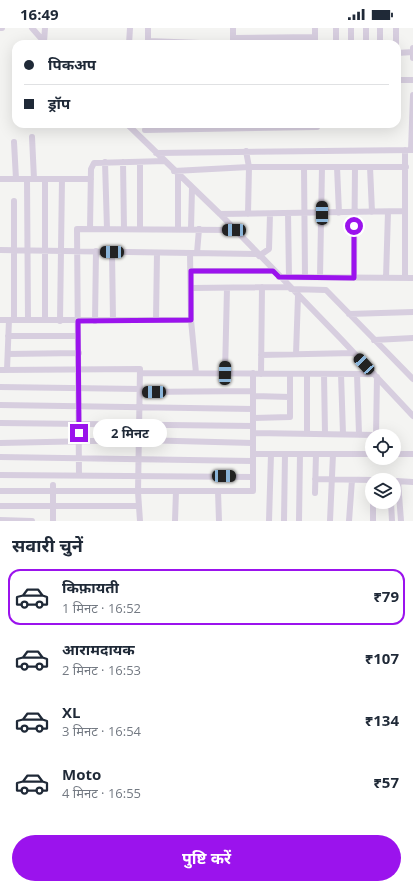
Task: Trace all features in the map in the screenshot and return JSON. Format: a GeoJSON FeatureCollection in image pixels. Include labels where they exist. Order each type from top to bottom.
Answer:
{"type":"FeatureCollection","features":[{"type":"Feature","properties":{"kind":"street"},"geometry":{"type":"LineString","coordinates":[[32,28],[42,40]]}},
{"type":"Feature","properties":{"kind":"street"},"geometry":{"type":"LineString","coordinates":[[45,28],[45,40]]}},
{"type":"Feature","properties":{"kind":"street"},"geometry":{"type":"LineString","coordinates":[[129,40],[130,28]]}},
{"type":"Feature","properties":{"kind":"street"},"geometry":{"type":"LineString","coordinates":[[148,28],[148,40]]}},
{"type":"Feature","properties":{"kind":"street"},"geometry":{"type":"LineString","coordinates":[[227,28],[233,28],[233,40]]}},
{"type":"Feature","properties":{"kind":"street"},"geometry":{"type":"LineString","coordinates":[[315,28],[315,40]]}},
{"type":"Feature","properties":{"kind":"street"},"geometry":{"type":"LineString","coordinates":[[336,28],[336,40]]}},
{"type":"Feature","properties":{"kind":"street"},"geometry":{"type":"LineString","coordinates":[[351,28],[351,40]]}},
{"type":"Feature","properties":{"kind":"street"},"geometry":{"type":"LineString","coordinates":[[366,28],[366,40]]}},
{"type":"Feature","properties":{"kind":"street"},"geometry":{"type":"LineString","coordinates":[[380,28],[380,40]]}},
{"type":"Feature","properties":{"kind":"street"},"geometry":{"type":"LineString","coordinates":[[396,28],[396,40]]}},
{"type":"Feature","properties":{"kind":"street"},"geometry":{"type":"LineString","coordinates":[[413,48],[413,58]]}},
{"type":"Feature","properties":{"kind":"street"},"geometry":{"type":"LineString","coordinates":[[401,53],[413,52]]}},
{"type":"Feature","properties":{"kind":"street"},"geometry":{"type":"LineString","coordinates":[[401,80],[413,80]]}},
{"type":"Feature","properties":{"kind":"street"},"geometry":{"type":"LineString","coordinates":[[404,278],[406,167],[410,150],[413,95]]}},
{"type":"Feature","properties":{"kind":"street"},"geometry":{"type":"LineString","coordinates":[[132,128],[165,162],[220,214],[413,416]]}},
{"type":"Feature","properties":{"kind":"street"},"geometry":{"type":"LineString","coordinates":[[145,128],[145,141]]}},
{"type":"Feature","properties":{"kind":"street"},"geometry":{"type":"LineString","coordinates":[[28,320],[28,250],[32,137]]}},
{"type":"Feature","properties":{"kind":"street"},"geometry":{"type":"LineString","coordinates":[[14,142],[16,179]]}},
{"type":"Feature","properties":{"kind":"street"},"geometry":{"type":"LineString","coordinates":[[156,153],[410,150]]}},
{"type":"Feature","properties":{"kind":"street"},"geometry":{"type":"LineString","coordinates":[[246,151],[249,168],[248,214]]}},
{"type":"Feature","properties":{"kind":"street"},"geometry":{"type":"LineString","coordinates":[[90,229],[92,165],[105,162],[165,162]]}},
{"type":"Feature","properties":{"kind":"street"},"geometry":{"type":"LineString","coordinates":[[105,162],[106,229]]}},
{"type":"Feature","properties":{"kind":"street"},"geometry":{"type":"LineString","coordinates":[[123,162],[124,229]]}},
{"type":"Feature","properties":{"kind":"street"},"geometry":{"type":"LineString","coordinates":[[140,162],[140,229]]}},
{"type":"Feature","properties":{"kind":"street"},"geometry":{"type":"LineString","coordinates":[[304,167],[305,277]]}},
{"type":"Feature","properties":{"kind":"street"},"geometry":{"type":"LineString","coordinates":[[320,277],[322,167]]}},
{"type":"Feature","properties":{"kind":"street"},"geometry":{"type":"LineString","coordinates":[[337,167],[339,212]]}},
{"type":"Feature","properties":{"kind":"street"},"geometry":{"type":"LineString","coordinates":[[354,278],[355,167]]}},
{"type":"Feature","properties":{"kind":"street"},"geometry":{"type":"LineString","coordinates":[[370,167],[372,212]]}},
{"type":"Feature","properties":{"kind":"street"},"geometry":{"type":"LineString","coordinates":[[176,172],[249,168],[406,167]]}},
{"type":"Feature","properties":{"kind":"street"},"geometry":{"type":"LineString","coordinates":[[176,172],[178,229]]}},
{"type":"Feature","properties":{"kind":"street"},"geometry":{"type":"LineString","coordinates":[[0,179],[91,179]]}},
{"type":"Feature","properties":{"kind":"street"},"geometry":{"type":"LineString","coordinates":[[45,320],[44,250],[46,179]]}},
{"type":"Feature","properties":{"kind":"street"},"geometry":{"type":"LineString","coordinates":[[60,320],[62,179]]}},
{"type":"Feature","properties":{"kind":"street"},"geometry":{"type":"LineString","coordinates":[[191,229],[192,188]]}},
{"type":"Feature","properties":{"kind":"street"},"geometry":{"type":"LineString","coordinates":[[8,370],[8,336],[11,320],[14,202]]}},
{"type":"Feature","properties":{"kind":"street"},"geometry":{"type":"LineString","coordinates":[[220,214],[388,212],[413,205]]}},
{"type":"Feature","properties":{"kind":"street"},"geometry":{"type":"LineString","coordinates":[[386,278],[388,212]]}},
{"type":"Feature","properties":{"kind":"street"},"geometry":{"type":"LineString","coordinates":[[288,213],[289,277]]}},
{"type":"Feature","properties":{"kind":"street"},"geometry":{"type":"LineString","coordinates":[[0,250],[258,255],[270,249],[270,214]]}},
{"type":"Feature","properties":{"kind":"street"},"geometry":{"type":"LineString","coordinates":[[79,475],[77,229],[234,230]]}},
{"type":"Feature","properties":{"kind":"street"},"geometry":{"type":"LineString","coordinates":[[196,373],[191,320],[191,271],[199,230]]}},
{"type":"Feature","properties":{"kind":"street"},"geometry":{"type":"LineString","coordinates":[[95,321],[96,251]]}},
{"type":"Feature","properties":{"kind":"street"},"geometry":{"type":"LineString","coordinates":[[112,252],[113,320]]}},
{"type":"Feature","properties":{"kind":"street"},"geometry":{"type":"LineString","coordinates":[[156,320],[158,252]]}},
{"type":"Feature","properties":{"kind":"street"},"geometry":{"type":"LineString","coordinates":[[191,271],[273,271]]}},
{"type":"Feature","properties":{"kind":"street"},"geometry":{"type":"LineString","coordinates":[[279,277],[413,278]]}},
{"type":"Feature","properties":{"kind":"street"},"geometry":{"type":"LineString","coordinates":[[192,288],[262,287],[326,290],[413,379]]}},
{"type":"Feature","properties":{"kind":"street"},"geometry":{"type":"LineString","coordinates":[[261,374],[262,287]]}},
{"type":"Feature","properties":{"kind":"street"},"geometry":{"type":"LineString","coordinates":[[225,373],[227,288]]}},
{"type":"Feature","properties":{"kind":"street"},"geometry":{"type":"LineString","coordinates":[[296,354],[298,296]]}},
{"type":"Feature","properties":{"kind":"street"},"geometry":{"type":"LineString","coordinates":[[349,314],[413,312]]}},
{"type":"Feature","properties":{"kind":"street"},"geometry":{"type":"LineString","coordinates":[[0,320],[191,320]]}},
{"type":"Feature","properties":{"kind":"street"},"geometry":{"type":"LineString","coordinates":[[8,336],[78,336]]}},
{"type":"Feature","properties":{"kind":"street"},"geometry":{"type":"LineString","coordinates":[[374,340],[413,338]]}},
{"type":"Feature","properties":{"kind":"street"},"geometry":{"type":"LineString","coordinates":[[8,354],[79,353]]}},
{"type":"Feature","properties":{"kind":"street"},"geometry":{"type":"LineString","coordinates":[[261,355],[354,353]]}},
{"type":"Feature","properties":{"kind":"street"},"geometry":{"type":"LineString","coordinates":[[0,370],[140,369],[138,492],[140,521]]}},
{"type":"Feature","properties":{"kind":"street"},"geometry":{"type":"LineString","coordinates":[[140,373],[357,374],[376,376]]}},
{"type":"Feature","properties":{"kind":"street"},"geometry":{"type":"LineString","coordinates":[[0,491],[53,488],[138,492],[253,491],[252,461],[254,374]]}},
{"type":"Feature","properties":{"kind":"street"},"geometry":{"type":"LineString","coordinates":[[253,418],[290,417],[290,374]]}},
{"type":"Feature","properties":{"kind":"street"},"geometry":{"type":"LineString","coordinates":[[307,374],[307,433]]}},
{"type":"Feature","properties":{"kind":"street"},"geometry":{"type":"LineString","coordinates":[[324,374],[325,434]]}},
{"type":"Feature","properties":{"kind":"street"},"geometry":{"type":"LineString","coordinates":[[341,374],[343,434]]}},
{"type":"Feature","properties":{"kind":"street"},"geometry":{"type":"LineString","coordinates":[[357,374],[359,434]]}},
{"type":"Feature","properties":{"kind":"street"},"geometry":{"type":"LineString","coordinates":[[376,376],[376,429]]}},
{"type":"Feature","properties":{"kind":"street"},"geometry":{"type":"LineString","coordinates":[[0,387],[78,387],[253,393],[290,397]]}},
{"type":"Feature","properties":{"kind":"street"},"geometry":{"type":"LineString","coordinates":[[0,405],[253,409]]}},
{"type":"Feature","properties":{"kind":"street"},"geometry":{"type":"LineString","coordinates":[[0,422],[140,424],[325,434],[365,434]]}},
{"type":"Feature","properties":{"kind":"street"},"geometry":{"type":"LineString","coordinates":[[0,443],[139,440],[253,443]]}},
{"type":"Feature","properties":{"kind":"street"},"geometry":{"type":"LineString","coordinates":[[253,454],[365,454]]}},
{"type":"Feature","properties":{"kind":"street"},"geometry":{"type":"LineString","coordinates":[[269,521],[271,454]]}},
{"type":"Feature","properties":{"kind":"street"},"geometry":{"type":"LineString","coordinates":[[284,521],[285,454]]}},
{"type":"Feature","properties":{"kind":"street"},"geometry":{"type":"LineString","coordinates":[[299,521],[300,454]]}},
{"type":"Feature","properties":{"kind":"street"},"geometry":{"type":"LineString","coordinates":[[315,493],[316,454]]}},
{"type":"Feature","properties":{"kind":"street"},"geometry":{"type":"LineString","coordinates":[[330,521],[333,454]]}},
{"type":"Feature","properties":{"kind":"street"},"geometry":{"type":"LineString","coordinates":[[401,454],[413,454]]}},
{"type":"Feature","properties":{"kind":"street"},"geometry":{"type":"LineString","coordinates":[[0,457],[139,458],[252,461]]}},
{"type":"Feature","properties":{"kind":"street"},"geometry":{"type":"LineString","coordinates":[[0,475],[253,477]]}},
{"type":"Feature","properties":{"kind":"street"},"geometry":{"type":"LineString","coordinates":[[315,478],[365,480]]}},
{"type":"Feature","properties":{"kind":"street"},"geometry":{"type":"LineString","coordinates":[[349,521],[352,480]]}},
{"type":"Feature","properties":{"kind":"street"},"geometry":{"type":"LineString","coordinates":[[401,481],[413,482]]}},
{"type":"Feature","properties":{"kind":"street"},"geometry":{"type":"LineString","coordinates":[[53,488],[53,521]]}},
{"type":"Feature","properties":{"kind":"street"},"geometry":{"type":"LineString","coordinates":[[175,521],[176,491]]}},
{"type":"Feature","properties":{"kind":"street"},"geometry":{"type":"LineString","coordinates":[[218,491],[219,521]]}},
{"type":"Feature","properties":{"kind":"street"},"geometry":{"type":"LineString","coordinates":[[0,506],[138,506]]}},
{"type":"Feature","properties":{"kind":"street"},"geometry":{"type":"LineString","coordinates":[[373,509],[373,521]]}},
{"type":"Feature","properties":{"kind":"street"},"geometry":{"type":"LineString","coordinates":[[391,509],[392,521]]}},
{"type":"Feature","properties":{"kind":"street"},"geometry":{"type":"LineString","coordinates":[[400,509],[401,521]]}},
{"type":"Feature","properties":{"kind":"street"},"geometry":{"type":"LineString","coordinates":[[0,520],[32,521]]}},
{"type":"Feature","properties":{"kind":"route"},"geometry":{"type":"LineString","coordinates":[[79,433],[78,321],[191,320],[191,271],[273,271],[279,277],[354,278],[354,226]]}}]}
